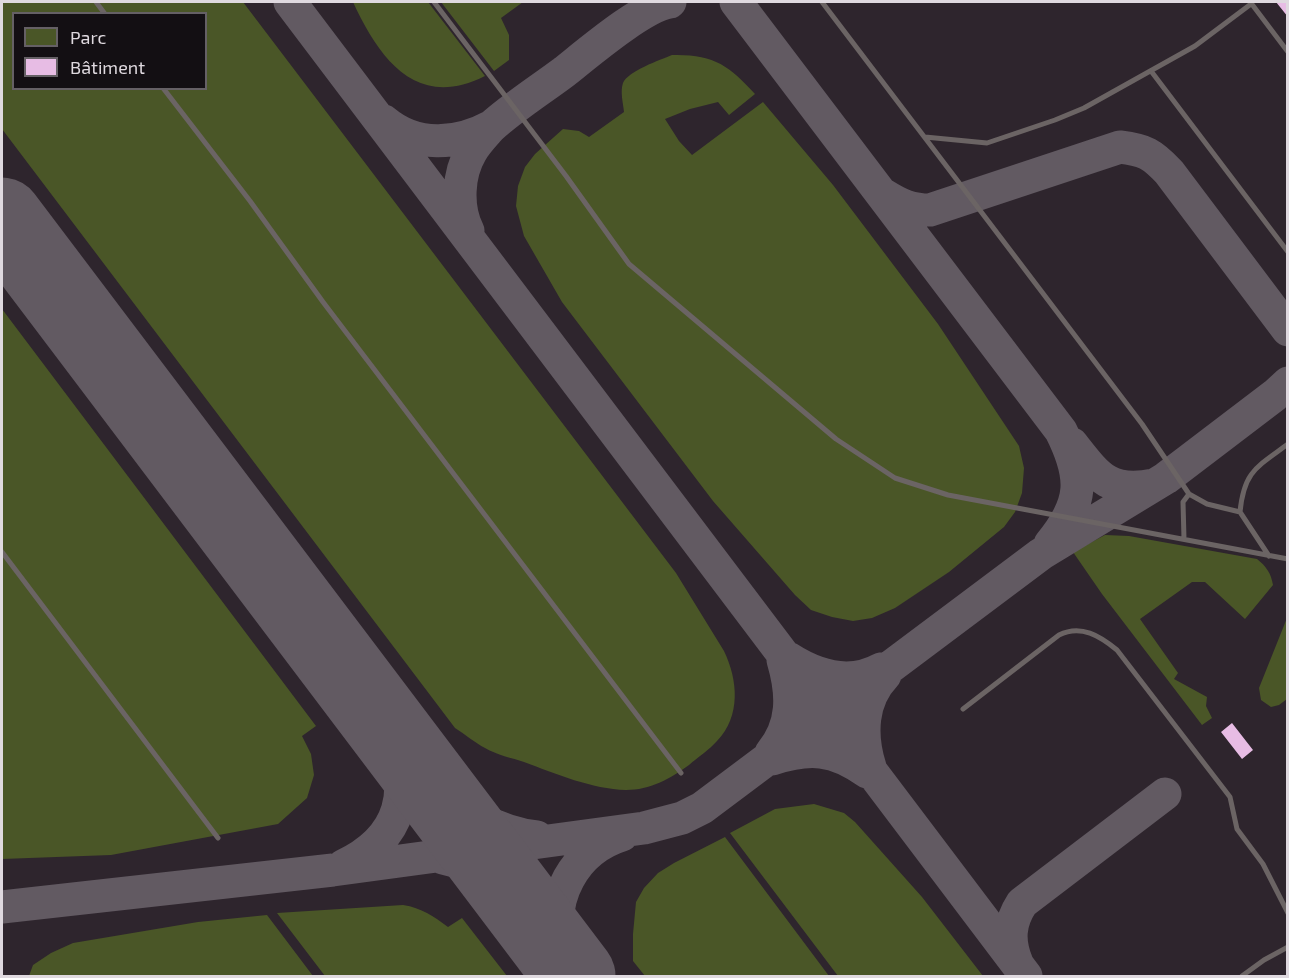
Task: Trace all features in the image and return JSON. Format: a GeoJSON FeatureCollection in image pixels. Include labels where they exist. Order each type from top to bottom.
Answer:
{"type":"FeatureCollection","features":[{"type":"Feature","properties":{"kind":"lane"},"geometry":{"type":"LineString","coordinates":[[435,2],[560,167],[629,264],[836,439],[895,478],[948,495],[1287,559]]}},
{"type":"Feature","properties":{"kind":"lane"},"geometry":{"type":"LineString","coordinates":[[822,2],[1142,424],[1189,494],[1207,504],[1240,512]]}},
{"type":"Feature","properties":{"kind":"lane"},"geometry":{"type":"LineString","coordinates":[[925,137],[987,142],[1055,120],[1084,108],[1195,46],[1250,3],[1287,52]]}},
{"type":"Feature","properties":{"kind":"lane"},"geometry":{"type":"LineString","coordinates":[[1151,71],[1287,252]]}},
{"type":"Feature","properties":{"kind":"lane"},"geometry":{"type":"LineString","coordinates":[[165,90],[681,773]]}},
{"type":"Feature","properties":{"kind":"lane"},"geometry":{"type":"LineString","coordinates":[[1269,556],[1240,512],[1242,490],[1251,472],[1287,444]]}},
{"type":"Feature","properties":{"kind":"lane"},"geometry":{"type":"LineString","coordinates":[[1184,539],[1183,502],[1189,494]]}},
{"type":"Feature","properties":{"kind":"lane"},"geometry":{"type":"LineString","coordinates":[[2,552],[218,838]]}},
{"type":"Feature","properties":{"kind":"lane"},"geometry":{"type":"LineString","coordinates":[[963,709],[1059,635],[1080,630],[1103,638],[1117,650],[1230,797],[1237,829],[1263,864],[1287,913]]}},
{"type":"Feature","properties":{"kind":"lane"},"geometry":{"type":"LineString","coordinates":[[1242,976],[1287,947]]}},
{"type":"Feature","properties":{"kind":"green space"},"geometry":{"type":"Polygon","coordinates":[[[2,2],[243,2],[676,573],[724,651],[732,674],[735,698],[725,731],[707,750],[675,775],[643,788],[613,789],[561,776],[481,746],[455,728],[2,129],[2,2]]]}},
{"type":"Feature","properties":{"kind":"green space"},"geometry":{"type":"Polygon","coordinates":[[[353,2],[428,2],[485,76],[461,85],[439,87],[420,83],[403,73],[388,59],[363,23],[353,2]]]}},
{"type":"Feature","properties":{"kind":"green space"},"geometry":{"type":"Polygon","coordinates":[[[441,2],[523,2],[501,18],[509,35],[509,60],[494,71],[441,2]]]}},
{"type":"Feature","properties":{"kind":"green space"},"geometry":{"type":"Polygon","coordinates":[[[672,55],[699,57],[719,63],[737,76],[755,94],[729,115],[718,102],[690,109],[665,119],[679,141],[692,155],[763,102],[833,185],[938,324],[1019,446],[1024,468],[1022,493],[1015,512],[1004,527],[949,572],[895,608],[872,618],[853,621],[832,617],[811,610],[795,595],[713,501],[562,302],[524,236],[516,206],[518,186],[525,167],[535,154],[563,129],[579,131],[589,137],[624,112],[622,90],[626,79],[645,66],[672,55]]]}},
{"type":"Feature","properties":{"kind":"green space"},"geometry":{"type":"Polygon","coordinates":[[[2,309],[316,726],[302,736],[311,754],[314,775],[307,798],[278,824],[111,855],[2,859],[2,309]]]}},
{"type":"Feature","properties":{"kind":"green space"},"geometry":{"type":"Polygon","coordinates":[[[1105,535],[1129,536],[1257,559],[1269,573],[1273,585],[1245,619],[1205,582],[1192,582],[1140,619],[1178,673],[1174,679],[1207,697],[1206,706],[1212,718],[1202,725],[1102,594],[1073,552],[1105,535]]]}},
{"type":"Feature","properties":{"kind":"green space"},"geometry":{"type":"Polygon","coordinates":[[[1287,618],[1287,699],[1271,707],[1261,700],[1259,688],[1287,618]]]}},
{"type":"Feature","properties":{"kind":"green space"},"geometry":{"type":"Polygon","coordinates":[[[814,804],[844,813],[855,822],[922,897],[983,976],[838,976],[730,833],[775,809],[814,804]]]}},
{"type":"Feature","properties":{"kind":"green space"},"geometry":{"type":"Polygon","coordinates":[[[725,837],[829,976],[645,976],[633,961],[636,902],[644,888],[658,873],[725,837]]]}},
{"type":"Feature","properties":{"kind":"green space"},"geometry":{"type":"Polygon","coordinates":[[[403,905],[427,913],[448,927],[462,918],[507,976],[325,976],[277,913],[403,905]]]}},
{"type":"Feature","properties":{"kind":"green space"},"geometry":{"type":"Polygon","coordinates":[[[267,915],[313,976],[29,976],[33,965],[51,953],[73,943],[198,922],[267,915]]]}},
{"type":"Feature","properties":{"kind":"building"},"geometry":{"type":"Polygon","coordinates":[[[1276,2],[1288,2],[1288,17],[1276,2]]]}},
{"type":"Feature","properties":{"kind":"building"},"geometry":{"type":"Polygon","coordinates":[[[1232,723],[1253,750],[1242,759],[1221,732],[1232,723]]]}},
{"type":"Feature","properties":{"kind":"taxiway"},"geometry":{"type":"LineString","coordinates":[[290,2],[1026,976]]}},
{"type":"Feature","properties":{"kind":"taxiway"},"geometry":{"type":"LineString","coordinates":[[468,231],[460,201],[461,180],[473,148],[483,136],[508,112],[616,31],[645,12],[670,2]]}},
{"type":"Feature","properties":{"kind":"taxiway"},"geometry":{"type":"LineString","coordinates":[[736,2],[1061,431],[1074,462],[1077,489],[1069,516],[1050,544]]}},
{"type":"Feature","properties":{"kind":"taxiway"},"geometry":{"type":"LineString","coordinates":[[384,121],[409,136],[437,141],[465,137],[492,126]]}},
{"type":"Feature","properties":{"kind":"taxiway"},"geometry":{"type":"LineString","coordinates":[[884,195],[906,206],[930,210],[1120,147],[1142,151],[1153,157],[1169,172],[1288,330]]}},
{"type":"Feature","properties":{"kind":"taxiway"},"geometry":{"type":"LineString","coordinates":[[2,907],[333,870],[644,828],[682,818],[702,808],[1041,554],[1166,478],[1288,383]]}},
{"type":"Feature","properties":{"kind":"taxiway"},"geometry":{"type":"LineString","coordinates":[[1072,444],[1089,466],[1115,485],[1126,487],[1154,485]]}},
{"type":"Feature","properties":{"kind":"taxiway"},"geometry":{"type":"LineString","coordinates":[[788,658],[810,670],[833,677],[857,677],[881,669]]}},
{"type":"Feature","properties":{"kind":"taxiway"},"geometry":{"type":"LineString","coordinates":[[771,753],[779,742],[788,720],[790,697],[783,660]]}},
{"type":"Feature","properties":{"kind":"taxiway"},"geometry":{"type":"LineString","coordinates":[[870,767],[865,743],[865,718],[871,695],[885,675]]}},
{"type":"Feature","properties":{"kind":"taxiway"},"geometry":{"type":"LineString","coordinates":[[343,866],[379,841],[398,810],[401,792],[400,773],[389,731]]}},
{"type":"Feature","properties":{"kind":"taxiway"},"geometry":{"type":"LineString","coordinates":[[772,759],[798,753],[821,752],[843,758],[867,772]]}},
{"type":"Feature","properties":{"kind":"taxiway"},"geometry":{"type":"LineString","coordinates":[[429,784],[453,802],[493,825],[507,831],[537,837]]}},
{"type":"Feature","properties":{"kind":"taxiway"},"geometry":{"type":"LineString","coordinates":[[1017,963],[1012,947],[1011,932],[1014,918],[1022,903],[1165,794]]}},
{"type":"Feature","properties":{"kind":"taxiway"},"geometry":{"type":"LineString","coordinates":[[576,976],[561,947],[558,911],[562,894],[578,864],[590,852],[622,835]]}},
{"type":"Feature","properties":{"kind":"taxiway"},"geometry":{"type":"LineString","coordinates":[[443,858],[474,866],[503,882]]}},
{"type":"Feature","properties":{"kind":"runway"},"geometry":{"type":"LineString","coordinates":[[2,218],[575,976]]}}]}
